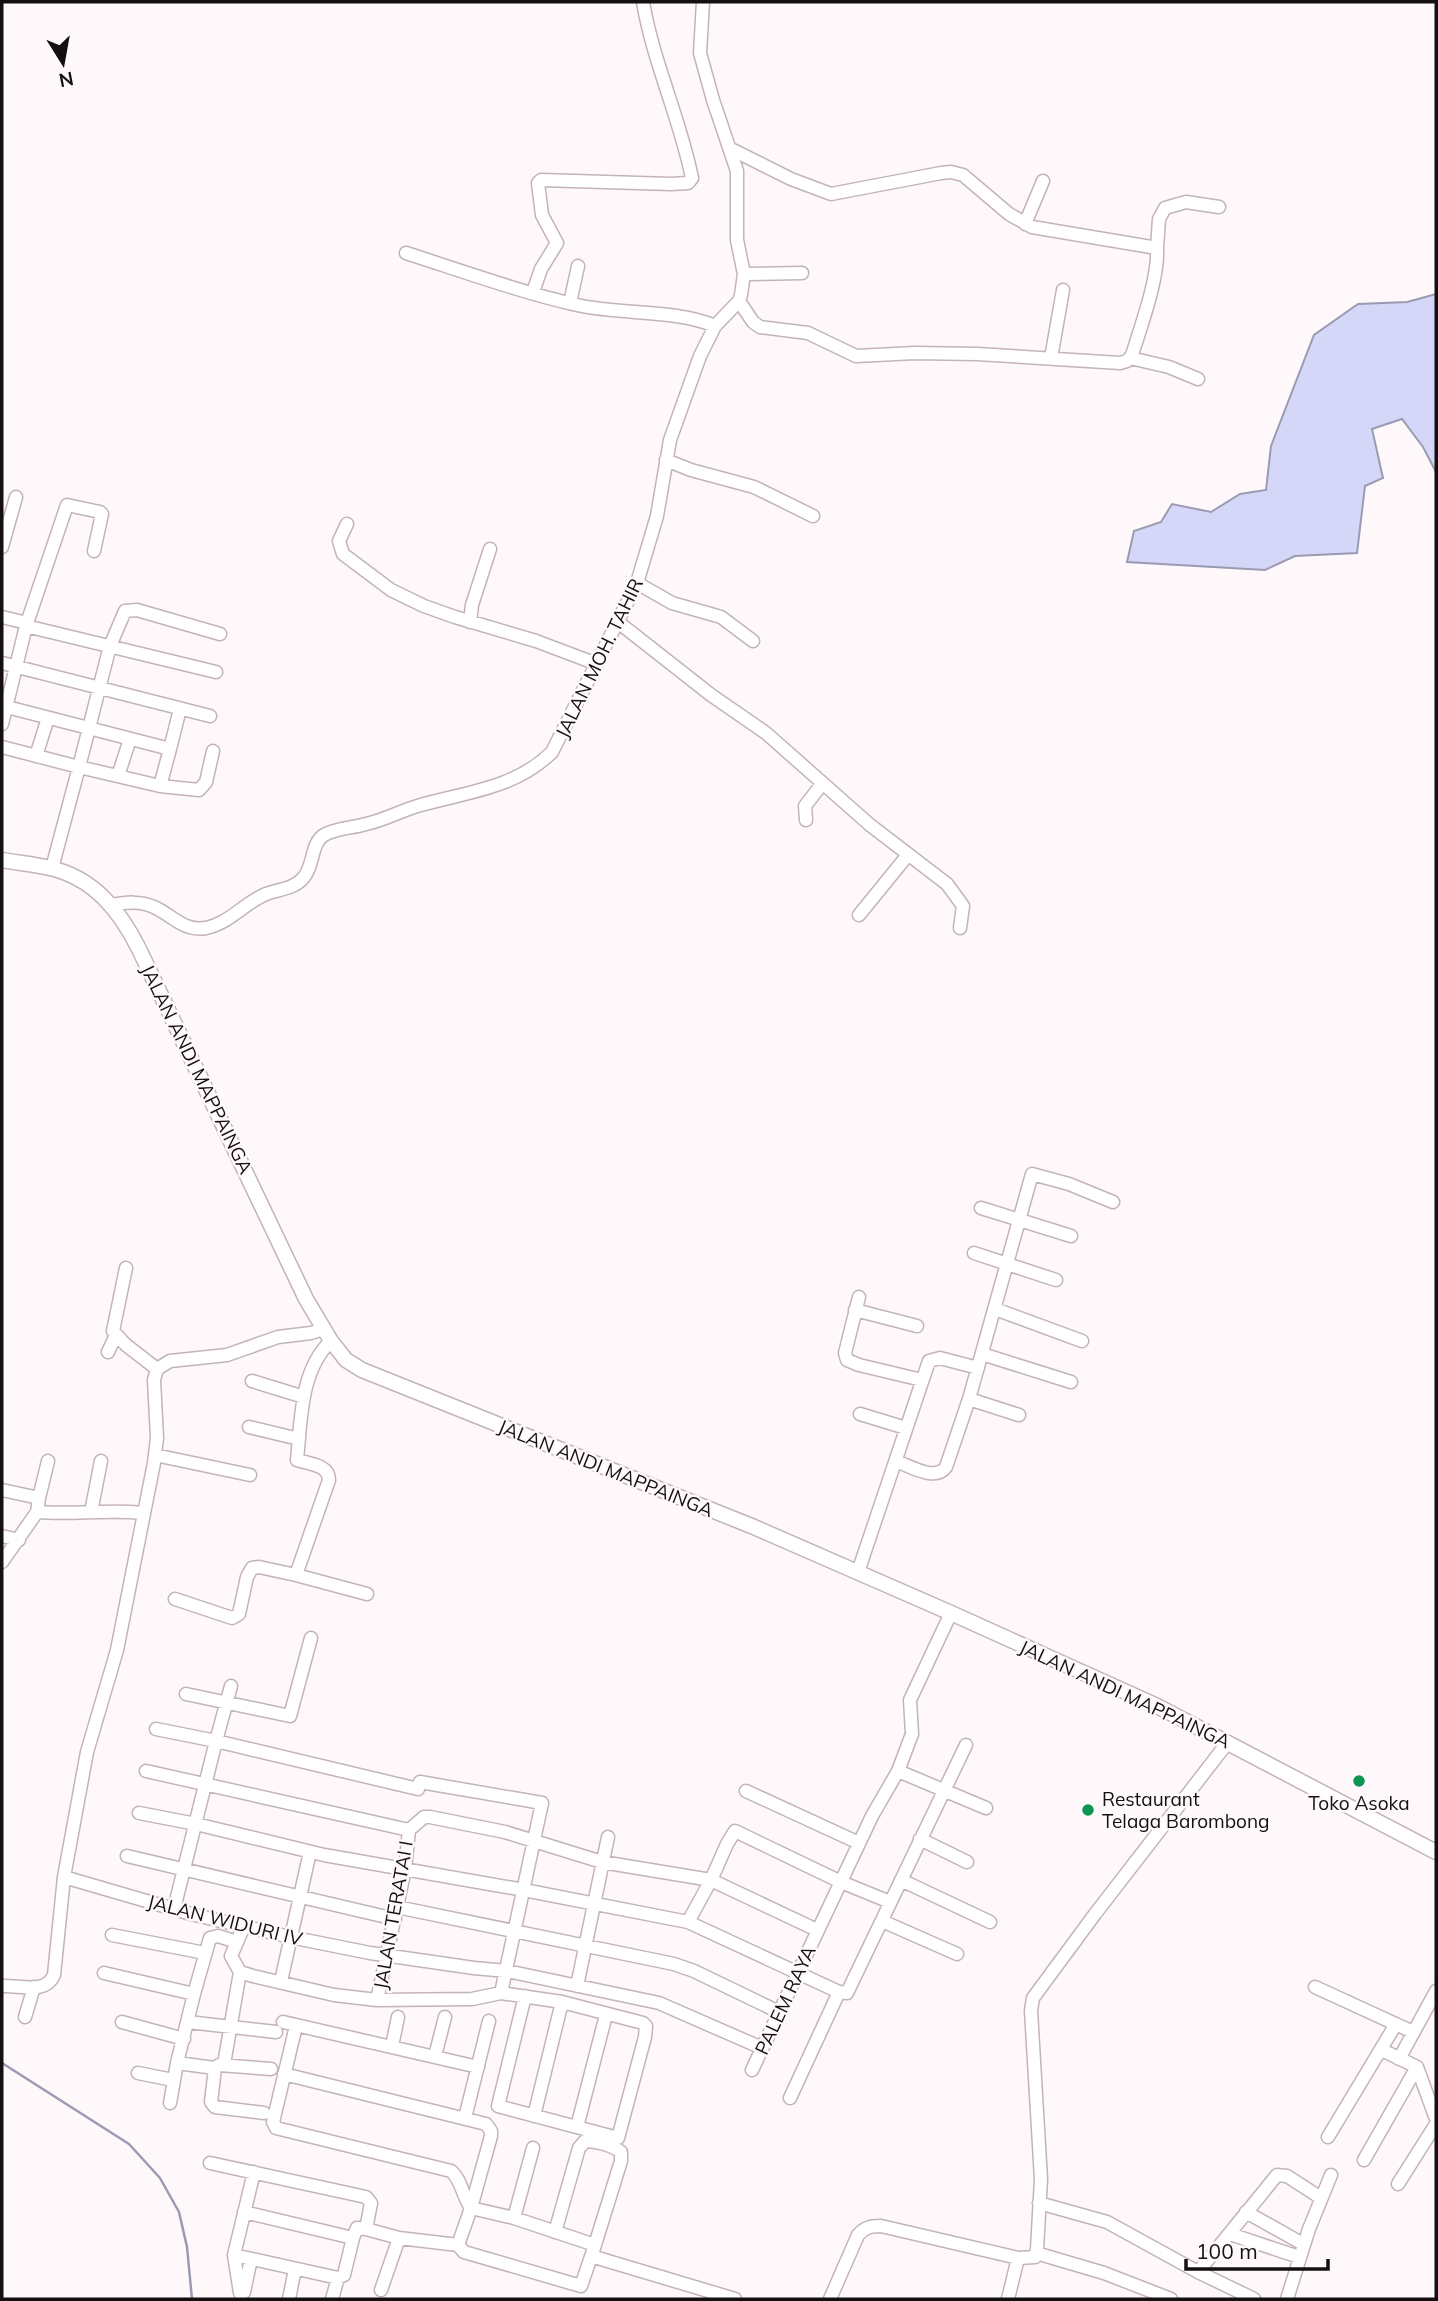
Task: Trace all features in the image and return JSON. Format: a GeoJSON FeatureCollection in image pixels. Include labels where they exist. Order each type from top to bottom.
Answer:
{"type":"FeatureCollection","features":[{"type":"Feature","properties":{"kind":"main road","name":"JALAN ANDI MAPPAINGA"},"geometry":{"type":"LineString","coordinates":[[2,860],[52,869],[90,886],[112,905],[139,949],[302,1291],[327,1335],[354,1366],[662,1489],[951,1613],[1157,1706],[1436,1852]]}},
{"type":"Feature","properties":{"kind":"street"},"geometry":{"type":"LineString","coordinates":[[533,292],[541,268],[557,243],[542,215],[538,183],[541,180],[670,184],[688,183],[692,178],[678,123],[649,34],[643,2]]}},
{"type":"Feature","properties":{"kind":"street"},"geometry":{"type":"LineString","coordinates":[[703,2],[700,53],[731,149],[738,180],[737,240],[744,274],[739,300],[753,322],[760,327],[808,333],[856,356],[935,353],[1124,362],[1130,358],[1153,282],[1157,265],[1159,219],[1165,208],[1186,202],[1219,207]]}},
{"type":"Feature","properties":{"kind":"street"},"geometry":{"type":"LineString","coordinates":[[731,149],[792,179],[831,194],[941,173],[958,173],[1026,224],[1040,230],[1157,248]]}},
{"type":"Feature","properties":{"kind":"street"},"geometry":{"type":"LineString","coordinates":[[1026,224],[1043,181]]}},
{"type":"Feature","properties":{"kind":"street"},"geometry":{"type":"LineString","coordinates":[[406,253],[570,303],[684,317],[715,326]]}},
{"type":"Feature","properties":{"kind":"street"},"geometry":{"type":"LineString","coordinates":[[570,303],[578,266]]}},
{"type":"Feature","properties":{"kind":"street"},"geometry":{"type":"LineString","coordinates":[[744,274],[802,273]]}},
{"type":"Feature","properties":{"kind":"street"},"geometry":{"type":"LineString","coordinates":[[1051,358],[1063,289]]}},
{"type":"Feature","properties":{"kind":"street","name":"JALAN MOH. TAHIR"},"geometry":{"type":"LineString","coordinates":[[112,905],[136,902],[145,904],[194,929],[219,924],[257,899],[298,884],[310,868],[317,844],[324,835],[368,824],[424,804],[476,793],[524,774],[542,763],[552,752],[637,583],[651,540],[670,440],[700,356],[715,326],[739,300]]}},
{"type":"Feature","properties":{"kind":"street"},"geometry":{"type":"LineString","coordinates":[[1130,358],[1169,367],[1198,379]]}},
{"type":"Feature","properties":{"kind":"street"},"geometry":{"type":"LineString","coordinates":[[666,460],[691,470],[754,487],[813,516]]}},
{"type":"Feature","properties":{"kind":"street"},"geometry":{"type":"LineString","coordinates":[[2,547],[16,498]]}},
{"type":"Feature","properties":{"kind":"street"},"geometry":{"type":"LineString","coordinates":[[2,724],[27,624],[67,505],[102,514],[94,551]]}},
{"type":"Feature","properties":{"kind":"street"},"geometry":{"type":"LineString","coordinates":[[347,524],[339,545],[350,561],[405,597],[470,622],[536,641],[597,664]]}},
{"type":"Feature","properties":{"kind":"street"},"geometry":{"type":"LineString","coordinates":[[470,622],[472,605],[490,549]]}},
{"type":"Feature","properties":{"kind":"street"},"geometry":{"type":"LineString","coordinates":[[637,583],[672,603],[721,618],[753,640]]}},
{"type":"Feature","properties":{"kind":"street"},"geometry":{"type":"LineString","coordinates":[[52,869],[110,646],[121,615],[130,610],[220,634]]}},
{"type":"Feature","properties":{"kind":"street"},"geometry":{"type":"LineString","coordinates":[[2,617],[216,672]]}},
{"type":"Feature","properties":{"kind":"street"},"geometry":{"type":"LineString","coordinates":[[618,622],[711,695],[766,733],[908,856],[947,884],[963,906],[960,928]]}},
{"type":"Feature","properties":{"kind":"street"},"geometry":{"type":"LineString","coordinates":[[2,663],[210,716]]}},
{"type":"Feature","properties":{"kind":"street"},"geometry":{"type":"LineString","coordinates":[[7,707],[170,749]]}},
{"type":"Feature","properties":{"kind":"street"},"geometry":{"type":"LineString","coordinates":[[160,786],[180,709]]}},
{"type":"Feature","properties":{"kind":"street"},"geometry":{"type":"LineString","coordinates":[[36,756],[48,718]]}},
{"type":"Feature","properties":{"kind":"street"},"geometry":{"type":"LineString","coordinates":[[118,776],[130,739]]}},
{"type":"Feature","properties":{"kind":"street"},"geometry":{"type":"LineString","coordinates":[[2,747],[160,786],[199,790],[206,782],[214,751]]}},
{"type":"Feature","properties":{"kind":"street"},"geometry":{"type":"LineString","coordinates":[[806,820],[805,806],[822,784]]}},
{"type":"Feature","properties":{"kind":"street"},"geometry":{"type":"LineString","coordinates":[[859,915],[908,856]]}},
{"type":"Feature","properties":{"kind":"street"},"geometry":{"type":"LineString","coordinates":[[895,1461],[935,1475],[943,1472],[969,1399],[1032,1174],[1069,1184],[1113,1202]]}},
{"type":"Feature","properties":{"kind":"street"},"geometry":{"type":"LineString","coordinates":[[981,1208],[1071,1236]]}},
{"type":"Feature","properties":{"kind":"street"},"geometry":{"type":"LineString","coordinates":[[974,1253],[1056,1280]]}},
{"type":"Feature","properties":{"kind":"street"},"geometry":{"type":"LineString","coordinates":[[127,1268],[113,1328],[116,1335],[157,1369]]}},
{"type":"Feature","properties":{"kind":"street"},"geometry":{"type":"LineString","coordinates":[[917,1326],[857,1304],[845,1353],[846,1360],[859,1365],[922,1380]]}},
{"type":"Feature","properties":{"kind":"street"},"geometry":{"type":"LineString","coordinates":[[995,1309],[1082,1341]]}},
{"type":"Feature","properties":{"kind":"street"},"geometry":{"type":"LineString","coordinates":[[2,1986],[47,1985],[54,1975],[64,1877],[93,1727],[117,1650],[155,1455],[157,1369],[170,1361],[227,1355],[278,1337],[311,1333],[327,1335],[304,1397],[297,1460],[326,1469],[330,1477],[296,1575]]}},
{"type":"Feature","properties":{"kind":"street"},"geometry":{"type":"LineString","coordinates":[[108,1352],[116,1335]]}},
{"type":"Feature","properties":{"kind":"street"},"geometry":{"type":"LineString","coordinates":[[982,1354],[1071,1381]]}},
{"type":"Feature","properties":{"kind":"street"},"geometry":{"type":"LineString","coordinates":[[858,1572],[929,1361],[947,1359],[978,1368]]}},
{"type":"Feature","properties":{"kind":"street"},"geometry":{"type":"LineString","coordinates":[[252,1381],[304,1397]]}},
{"type":"Feature","properties":{"kind":"street"},"geometry":{"type":"LineString","coordinates":[[969,1399],[1019,1415]]}},
{"type":"Feature","properties":{"kind":"street"},"geometry":{"type":"LineString","coordinates":[[860,1414],[906,1428]]}},
{"type":"Feature","properties":{"kind":"street"},"geometry":{"type":"LineString","coordinates":[[249,1427],[299,1438]]}},
{"type":"Feature","properties":{"kind":"street"},"geometry":{"type":"LineString","coordinates":[[155,1455],[250,1475]]}},
{"type":"Feature","properties":{"kind":"street"},"geometry":{"type":"LineString","coordinates":[[2,1562],[19,1540],[38,1505],[48,1461]]}},
{"type":"Feature","properties":{"kind":"street"},"geometry":{"type":"LineString","coordinates":[[91,1512],[101,1461]]}},
{"type":"Feature","properties":{"kind":"street"},"geometry":{"type":"LineString","coordinates":[[2,1490],[38,1505],[71,1514],[143,1513]]}},
{"type":"Feature","properties":{"kind":"street"},"geometry":{"type":"LineString","coordinates":[[2,1536],[19,1540]]}},
{"type":"Feature","properties":{"kind":"street"},"geometry":{"type":"LineString","coordinates":[[175,1599],[232,1618],[239,1614],[247,1577],[252,1568],[259,1567],[367,1594]]}},
{"type":"Feature","properties":{"kind":"street","name":"PALEM RAYA"},"geometry":{"type":"LineString","coordinates":[[752,2070],[859,1843],[898,1771],[912,1734],[909,1700],[951,1613]]}},
{"type":"Feature","properties":{"kind":"street"},"geometry":{"type":"LineString","coordinates":[[186,1694],[290,1716],[311,1638]]}},
{"type":"Feature","properties":{"kind":"street"},"geometry":{"type":"LineString","coordinates":[[174,1909],[231,1686]]}},
{"type":"Feature","properties":{"kind":"street"},"geometry":{"type":"LineString","coordinates":[[156,1730],[216,1741],[418,1788],[419,1782],[542,1803],[501,1993]]}},
{"type":"Feature","properties":{"kind":"street"},"geometry":{"type":"LineString","coordinates":[[830,2299],[858,2235],[871,2226],[881,2226],[1018,2258],[1031,2258],[1036,2253],[1040,2168],[1031,2011],[1033,1998],[1228,1742]]}},
{"type":"Feature","properties":{"kind":"street"},"geometry":{"type":"LineString","coordinates":[[139,1813],[324,1856],[524,1890],[688,1922],[846,1993],[966,1745]]}},
{"type":"Feature","properties":{"kind":"street"},"geometry":{"type":"LineString","coordinates":[[146,1771],[409,1830],[425,1817],[429,1817],[505,1832],[602,1862],[711,1880],[817,1930]]}},
{"type":"Feature","properties":{"kind":"street"},"geometry":{"type":"LineString","coordinates":[[898,1771],[986,1808]]}},
{"type":"Feature","properties":{"kind":"street"},"geometry":{"type":"LineString","coordinates":[[746,1791],[859,1843]]}},
{"type":"Feature","properties":{"kind":"street","name":"JALAN TERATAI I"},"geometry":{"type":"LineString","coordinates":[[377,2000],[405,1869],[409,1830]]}},
{"type":"Feature","properties":{"kind":"street"},"geometry":{"type":"LineString","coordinates":[[688,1922],[733,1833],[738,1832],[841,1882],[890,1902]]}},
{"type":"Feature","properties":{"kind":"street"},"geometry":{"type":"LineString","coordinates":[[577,1986],[608,1837]]}},
{"type":"Feature","properties":{"kind":"street"},"geometry":{"type":"LineString","coordinates":[[920,1839],[967,1863]]}},
{"type":"Feature","properties":{"kind":"street"},"geometry":{"type":"LineString","coordinates":[[281,1981],[310,1852]]}},
{"type":"Feature","properties":{"kind":"street"},"geometry":{"type":"LineString","coordinates":[[127,1856],[301,1896],[584,1945],[674,1964],[779,2012]]}},
{"type":"Feature","properties":{"kind":"street","name":"JALAN WIDURI IV"},"geometry":{"type":"LineString","coordinates":[[64,1877],[174,1909],[290,1937],[388,1955],[507,1971],[669,2006],[762,2048]]}},
{"type":"Feature","properties":{"kind":"street"},"geometry":{"type":"LineString","coordinates":[[901,1880],[990,1922]]}},
{"type":"Feature","properties":{"kind":"street"},"geometry":{"type":"LineString","coordinates":[[881,1921],[957,1954]]}},
{"type":"Feature","properties":{"kind":"street"},"geometry":{"type":"LineString","coordinates":[[244,1926],[231,1956],[240,1972],[230,2026],[211,2099],[212,2105],[269,2117],[282,2131],[451,2171],[458,2178],[464,2199],[471,2208],[514,2218],[555,2232],[593,2251],[735,2299]]}},
{"type":"Feature","properties":{"kind":"street"},"geometry":{"type":"LineString","coordinates":[[112,1935],[205,1953]]}},
{"type":"Feature","properties":{"kind":"street"},"geometry":{"type":"LineString","coordinates":[[170,2103],[173,2080],[205,1953],[213,1936],[237,1942]]}},
{"type":"Feature","properties":{"kind":"street"},"geometry":{"type":"LineString","coordinates":[[240,1972],[334,1995],[377,2000],[472,1999],[501,1993],[525,1996],[562,2002],[643,2023],[646,2026],[645,2037],[618,2138],[498,2106],[525,1996]]}},
{"type":"Feature","properties":{"kind":"street"},"geometry":{"type":"LineString","coordinates":[[104,1973],[194,1994]]}},
{"type":"Feature","properties":{"kind":"street"},"geometry":{"type":"LineString","coordinates":[[25,2017],[34,1987]]}},
{"type":"Feature","properties":{"kind":"street"},"geometry":{"type":"LineString","coordinates":[[1315,1987],[1413,2032]]}},
{"type":"Feature","properties":{"kind":"street"},"geometry":{"type":"LineString","coordinates":[[790,2098],[839,1992]]}},
{"type":"Feature","properties":{"kind":"street"},"geometry":{"type":"LineString","coordinates":[[1399,2059],[1436,1992]]}},
{"type":"Feature","properties":{"kind":"street"},"geometry":{"type":"LineString","coordinates":[[534,2116],[562,2002]]}},
{"type":"Feature","properties":{"kind":"street"},"geometry":{"type":"LineString","coordinates":[[577,2127],[606,2015]]}},
{"type":"Feature","properties":{"kind":"street"},"geometry":{"type":"LineString","coordinates":[[392,2046],[398,2017]]}},
{"type":"Feature","properties":{"kind":"street"},"geometry":{"type":"LineString","coordinates":[[435,2056],[445,2017]]}},
{"type":"Feature","properties":{"kind":"street"},"geometry":{"type":"LineString","coordinates":[[465,2119],[489,2021]]}},
{"type":"Feature","properties":{"kind":"street"},"geometry":{"type":"LineString","coordinates":[[122,2022],[184,2039]]}},
{"type":"Feature","properties":{"kind":"street"},"geometry":{"type":"LineString","coordinates":[[188,2022],[285,2027],[392,2046],[478,2067]]}},
{"type":"Feature","properties":{"kind":"street"},"geometry":{"type":"LineString","coordinates":[[1328,2137],[1396,2024]]}},
{"type":"Feature","properties":{"kind":"street"},"geometry":{"type":"LineString","coordinates":[[269,2117],[285,2074],[285,2027]]}},
{"type":"Feature","properties":{"kind":"street"},"geometry":{"type":"LineString","coordinates":[[1381,2050],[1417,2067],[1436,2121],[1398,2184]]}},
{"type":"Feature","properties":{"kind":"street"},"geometry":{"type":"LineString","coordinates":[[177,2063],[271,2069]]}},
{"type":"Feature","properties":{"kind":"street"},"geometry":{"type":"LineString","coordinates":[[1364,2160],[1417,2067]]}},
{"type":"Feature","properties":{"kind":"street"},"geometry":{"type":"LineString","coordinates":[[138,2073],[173,2080]]}},
{"type":"Feature","properties":{"kind":"street"},"geometry":{"type":"LineString","coordinates":[[285,2074],[486,2124],[491,2131],[471,2208],[458,2245]]}},
{"type":"Feature","properties":{"kind":"street"},"geometry":{"type":"LineString","coordinates":[[1430,2103],[1436,2088]]}},
{"type":"Feature","properties":{"kind":"street"},"geometry":{"type":"LineString","coordinates":[[234,2255],[338,2278],[344,2275],[358,2228],[366,2228],[399,2238],[458,2245],[468,2255],[581,2293],[621,2161],[621,2152],[616,2148],[585,2141],[579,2148],[555,2232]]}},
{"type":"Feature","properties":{"kind":"street"},"geometry":{"type":"LineString","coordinates":[[514,2218],[533,2148]]}},
{"type":"Feature","properties":{"kind":"street"},"geometry":{"type":"LineString","coordinates":[[210,2163],[366,2197],[371,2203],[366,2228]]}},
{"type":"Feature","properties":{"kind":"street"},"geometry":{"type":"LineString","coordinates":[[251,2259],[242,2294],[233,2260],[254,2172]]}},
{"type":"Feature","properties":{"kind":"street"},"geometry":{"type":"LineString","coordinates":[[1198,2272],[1274,2177],[1281,2174],[1321,2198]]}},
{"type":"Feature","properties":{"kind":"street"},"geometry":{"type":"LineString","coordinates":[[1287,2299],[1301,2250],[1331,2175]]}},
{"type":"Feature","properties":{"kind":"street"},"geometry":{"type":"LineString","coordinates":[[1039,2203],[1107,2222],[1254,2299]]}},
{"type":"Feature","properties":{"kind":"street"},"geometry":{"type":"LineString","coordinates":[[244,2212],[353,2238]]}},
{"type":"Feature","properties":{"kind":"street"},"geometry":{"type":"LineString","coordinates":[[1246,2212],[1301,2250]]}},
{"type":"Feature","properties":{"kind":"street"},"geometry":{"type":"LineString","coordinates":[[1230,2234],[1301,2250]]}},
{"type":"Feature","properties":{"kind":"street"},"geometry":{"type":"LineString","coordinates":[[381,2290],[399,2238]]}},
{"type":"Feature","properties":{"kind":"street"},"geometry":{"type":"LineString","coordinates":[[1036,2253],[1104,2273],[1137,2293],[1171,2299]]}},
{"type":"Feature","properties":{"kind":"street"},"geometry":{"type":"LineString","coordinates":[[1008,2299],[1018,2258]]}},
{"type":"Feature","properties":{"kind":"street"},"geometry":{"type":"LineString","coordinates":[[289,2299],[295,2269]]}},
{"type":"Feature","properties":{"kind":"street"},"geometry":{"type":"LineString","coordinates":[[332,2299],[338,2278]]}},
{"type":"Feature","properties":{"kind":"water"},"geometry":{"type":"Polygon","coordinates":[[[1436,294],[1436,472],[1423,447],[1402,419],[1372,429],[1383,478],[1365,486],[1357,553],[1295,556],[1265,570],[1127,562],[1134,531],[1161,522],[1172,504],[1211,512],[1240,494],[1266,490],[1271,446],[1314,335],[1358,304],[1407,302],[1436,294]]]}},
{"type":"Feature","properties":{"kind":"waterway"},"geometry":{"type":"LineString","coordinates":[[2,2063],[129,2144],[160,2178],[179,2212],[187,2247],[192,2299]]}},
{"type":"Feature","properties":{"kind":"place","name":"Toko Asoka"},"geometry":{"type":"Point","coordinates":[1359,1781]}},
{"type":"Feature","properties":{"kind":"place","name":"Restaurant Telaga Barombong"},"geometry":{"type":"Point","coordinates":[1088,1810]}}]}
